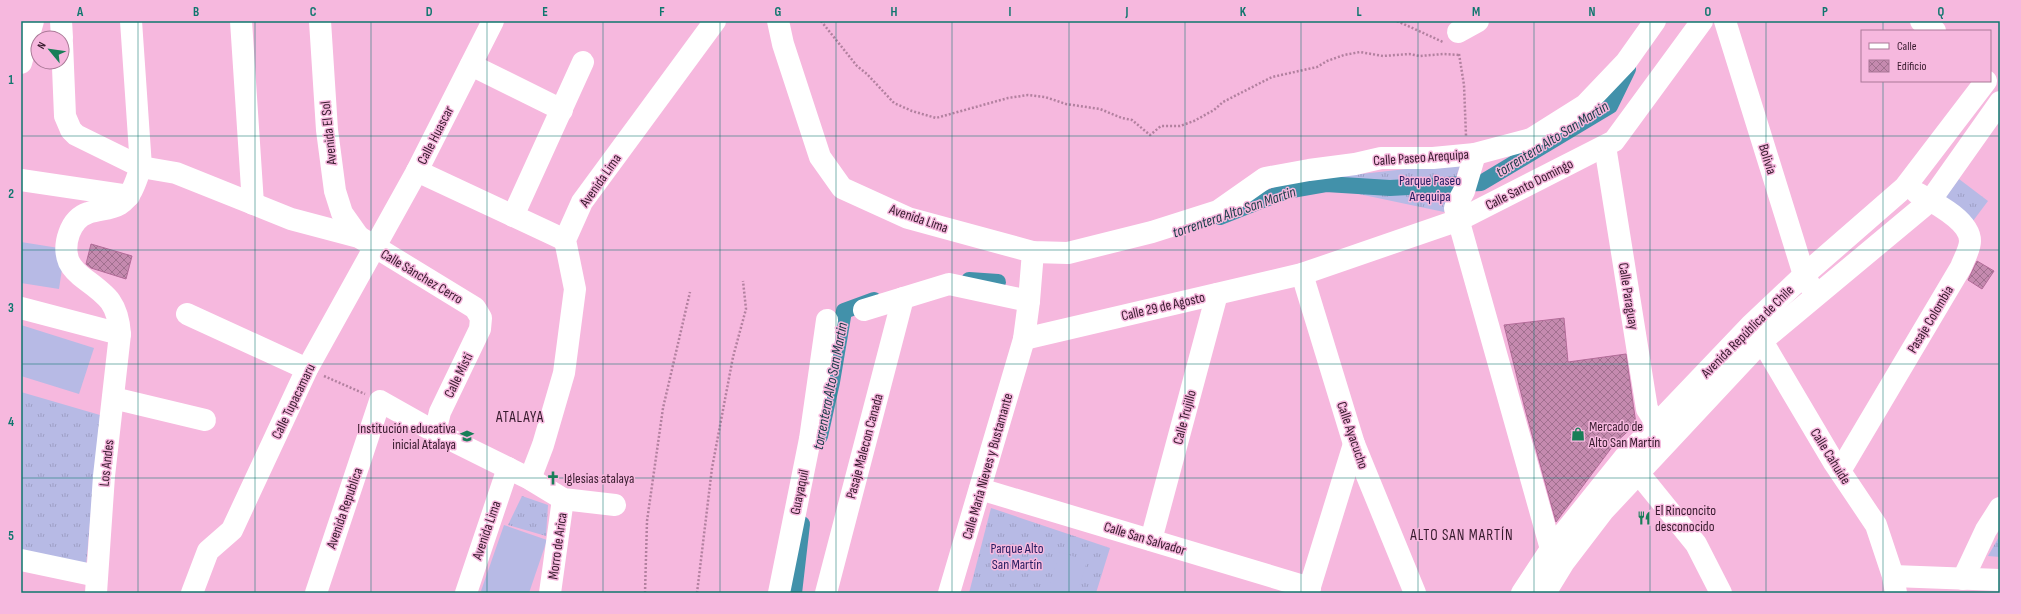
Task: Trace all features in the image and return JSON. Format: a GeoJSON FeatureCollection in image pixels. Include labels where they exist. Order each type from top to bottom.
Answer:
{"type":"FeatureCollection","features":[{"type":"Feature","properties":{"kind":"street"},"geometry":{"type":"LineString","coordinates":[[21,63],[33,21]]}},
{"type":"Feature","properties":{"kind":"street"},"geometry":{"type":"LineString","coordinates":[[21,180],[129,196],[141,167],[131,21]]}},
{"type":"Feature","properties":{"kind":"street"},"geometry":{"type":"LineString","coordinates":[[241,21],[253,204]]}},
{"type":"Feature","properties":{"kind":"street","name":"Avenida El Sol"},"geometry":{"type":"LineString","coordinates":[[320,21],[327,130],[334,191],[342,213],[366,242]]}},
{"type":"Feature","properties":{"kind":"street","name":"Calle Huascar"},"geometry":{"type":"LineString","coordinates":[[366,242],[417,171],[493,21]]}},
{"type":"Feature","properties":{"kind":"street","name":"Avenida Lima"},"geometry":{"type":"LineString","coordinates":[[565,240],[582,202],[715,21]]}},
{"type":"Feature","properties":{"kind":"street","name":"Avenida Lima"},"geometry":{"type":"LineString","coordinates":[[778,21],[783,44],[820,157],[842,188],[908,218],[1033,252]]}},
{"type":"Feature","properties":{"kind":"street"},"geometry":{"type":"LineString","coordinates":[[1457,39],[1478,21]]}},
{"type":"Feature","properties":{"kind":"street","name":"Calle Paseo Arequipa"},"geometry":{"type":"LineString","coordinates":[[1033,252],[1068,253],[1152,232],[1218,211],[1265,178],[1355,164],[1381,158],[1433,158],[1469,154],[1531,139],[1585,105],[1626,62],[1655,21]]}},
{"type":"Feature","properties":{"kind":"street","name":"Calle Santo Domingo"},"geometry":{"type":"LineString","coordinates":[[1302,274],[1459,220],[1614,141],[1702,21]]}},
{"type":"Feature","properties":{"kind":"street","name":"Bolivia"},"geometry":{"type":"LineString","coordinates":[[1725,21],[1804,275],[1815,295]]}},
{"type":"Feature","properties":{"kind":"street"},"geometry":{"type":"LineString","coordinates":[[1921,21],[1934,30]]}},
{"type":"Feature","properties":{"kind":"street"},"geometry":{"type":"LineString","coordinates":[[513,216],[583,62]]}},
{"type":"Feature","properties":{"kind":"street"},"geometry":{"type":"LineString","coordinates":[[471,65],[562,110]]}},
{"type":"Feature","properties":{"kind":"street"},"geometry":{"type":"LineString","coordinates":[[63,70],[66,116],[71,130],[76,135],[141,167],[176,173],[290,219],[366,242]]}},
{"type":"Feature","properties":{"kind":"street","name":"Avenida República de Chile"},"geometry":{"type":"LineString","coordinates":[[1522,593],[1639,474],[1672,438],[1804,275],[1905,187],[1987,82]]}},
{"type":"Feature","properties":{"kind":"street","name":"Avenida República de Chile"},"geometry":{"type":"LineString","coordinates":[[1545,593],[1558,556],[1625,457],[1656,423],[1756,334],[1815,295],[1873,249],[1930,200],[2000,102]]}},
{"type":"Feature","properties":{"kind":"street","name":"Calle Paraguay"},"geometry":{"type":"LineString","coordinates":[[1605,146],[1648,409],[1656,423],[1672,438]]}},
{"type":"Feature","properties":{"kind":"street"},"geometry":{"type":"LineString","coordinates":[[1469,154],[1464,191],[1455,208],[1558,556]]}},
{"type":"Feature","properties":{"kind":"street"},"geometry":{"type":"LineString","coordinates":[[417,171],[565,240],[575,289],[564,373],[544,445],[530,479]]}},
{"type":"Feature","properties":{"kind":"street","name":"Pasaje Colombia"},"geometry":{"type":"LineString","coordinates":[[1840,471],[1967,254],[1970,242],[1970,234],[1963,224],[1930,200],[1905,187]]}},
{"type":"Feature","properties":{"kind":"street","name":"Los Andes"},"geometry":{"type":"LineString","coordinates":[[97,585],[104,476],[120,334],[117,310],[110,299],[75,272],[69,262],[66,250],[67,238],[72,227],[79,218],[87,213],[110,208],[120,204],[129,196]]}},
{"type":"Feature","properties":{"kind":"street","name":"Calle Sánchez Cerro"},"geometry":{"type":"LineString","coordinates":[[366,242],[476,308],[481,318]]}},
{"type":"Feature","properties":{"kind":"street","name":"Calle Tupacamaru"},"geometry":{"type":"LineString","coordinates":[[192,593],[208,551],[232,530],[366,242]]}},
{"type":"Feature","properties":{"kind":"street","name":"Calle Maria Nieves y Bustamante"},"geometry":{"type":"LineString","coordinates":[[949,593],[1024,339],[1033,252]]}},
{"type":"Feature","properties":{"kind":"street","name":"Calle 29 de Agosto"},"geometry":{"type":"LineString","coordinates":[[1024,339],[1302,274]]}},
{"type":"Feature","properties":{"kind":"street","name":"Calle Ayacucho"},"geometry":{"type":"LineString","coordinates":[[1302,274],[1354,444],[1415,593]]}},
{"type":"Feature","properties":{"kind":"street"},"geometry":{"type":"LineString","coordinates":[[864,310],[949,284],[1029,301]]}},
{"type":"Feature","properties":{"kind":"street","name":"Calle Trujillo"},"geometry":{"type":"LineString","coordinates":[[1151,540],[1217,294]]}},
{"type":"Feature","properties":{"kind":"street","name":"Pasaje Malecon Canada"},"geometry":{"type":"LineString","coordinates":[[826,593],[903,298]]}},
{"type":"Feature","properties":{"kind":"street"},"geometry":{"type":"LineString","coordinates":[[21,308],[120,334]]}},
{"type":"Feature","properties":{"kind":"street"},"geometry":{"type":"LineString","coordinates":[[187,314],[307,369]]}},
{"type":"Feature","properties":{"kind":"street","name":"Calle Misti"},"geometry":{"type":"LineString","coordinates":[[435,432],[440,412],[480,329],[481,318]]}},
{"type":"Feature","properties":{"kind":"street","name":"Guayaquil"},"geometry":{"type":"LineString","coordinates":[[779,593],[810,439],[827,320]]}},
{"type":"Feature","properties":{"kind":"street","name":"Calle Cahuide"},"geometry":{"type":"LineString","coordinates":[[1756,334],[1840,471],[1876,525],[1894,584]]}},
{"type":"Feature","properties":{"kind":"street"},"geometry":{"type":"LineString","coordinates":[[113,398],[205,420]]}},
{"type":"Feature","properties":{"kind":"street"},"geometry":{"type":"LineString","coordinates":[[380,401],[435,432],[530,479],[563,499],[615,505]]}},
{"type":"Feature","properties":{"kind":"street","name":"Avenida Republica"},"geometry":{"type":"LineString","coordinates":[[316,593],[380,401]]}},
{"type":"Feature","properties":{"kind":"street"},"geometry":{"type":"LineString","coordinates":[[1309,590],[1354,444]]}},
{"type":"Feature","properties":{"kind":"street"},"geometry":{"type":"LineString","coordinates":[[1625,457],[1696,544],[1721,593]]}},
{"type":"Feature","properties":{"kind":"street","name":"Avenida Lima"},"geometry":{"type":"LineString","coordinates":[[466,593],[508,468]]}},
{"type":"Feature","properties":{"kind":"street","name":"Calle San Salvador"},"geometry":{"type":"LineString","coordinates":[[980,488],[1309,590]]}},
{"type":"Feature","properties":{"kind":"street","name":"Morro de Arica"},"geometry":{"type":"LineString","coordinates":[[550,593],[563,499]]}},
{"type":"Feature","properties":{"kind":"street"},"geometry":{"type":"LineString","coordinates":[[1963,579],[1986,530],[2000,508]]}},
{"type":"Feature","properties":{"kind":"street"},"geometry":{"type":"LineString","coordinates":[[21,560],[97,585]]}},
{"type":"Feature","properties":{"kind":"street"},"geometry":{"type":"LineString","coordinates":[[1894,584],[1963,579],[2000,580]]}},
{"type":"Feature","properties":{"kind":"path"},"geometry":{"type":"LineString","coordinates":[[821,21],[857,66],[867,74],[894,103],[912,111],[936,118],[1008,98],[1028,95],[1045,97],[1066,104],[1100,109],[1122,118],[1132,120],[1150,135],[1161,126],[1180,126],[1194,121],[1214,110],[1223,102],[1272,77],[1317,66],[1344,55],[1360,52],[1383,56],[1409,54],[1420,56],[1444,54],[1460,55]]}},
{"type":"Feature","properties":{"kind":"path"},"geometry":{"type":"LineString","coordinates":[[1397,21],[1433,38],[1457,39],[1464,90],[1466,136],[1469,154]]}},
{"type":"Feature","properties":{"kind":"path"},"geometry":{"type":"LineString","coordinates":[[697,593],[712,468],[733,357],[746,310],[743,281]]}},
{"type":"Feature","properties":{"kind":"path"},"geometry":{"type":"LineString","coordinates":[[645,593],[647,521],[663,408],[690,292]]}},
{"type":"Feature","properties":{"kind":"path"},"geometry":{"type":"LineString","coordinates":[[307,369],[380,401]]}},
{"type":"Feature","properties":{"kind":"green space","name":"Parque Paseo Arequipa"},"geometry":{"type":"Polygon","coordinates":[[[1461,163],[1444,212],[1297,181],[1461,163]]]}},
{"type":"Feature","properties":{"kind":"green space"},"geometry":{"type":"Polygon","coordinates":[[[1959,179],[1988,201],[1967,229],[1938,207],[1959,179]]]}},
{"type":"Feature","properties":{"kind":"green space"},"geometry":{"type":"Polygon","coordinates":[[[21,242],[65,249],[59,289],[21,283],[21,242]]]}},
{"type":"Feature","properties":{"kind":"green space"},"geometry":{"type":"Polygon","coordinates":[[[21,325],[94,348],[79,394],[21,376],[21,325]]]}},
{"type":"Feature","properties":{"kind":"green space"},"geometry":{"type":"Polygon","coordinates":[[[21,392],[100,415],[86,566],[21,554],[21,392]]]}},
{"type":"Feature","properties":{"kind":"green space"},"geometry":{"type":"Polygon","coordinates":[[[522,496],[548,505],[546,536],[508,525],[522,496]]]}},
{"type":"Feature","properties":{"kind":"green space","name":"Parque Alto San Martín"},"geometry":{"type":"Polygon","coordinates":[[[991,508],[1110,548],[1096,593],[969,593],[991,508]]]}},
{"type":"Feature","properties":{"kind":"green space"},"geometry":{"type":"Polygon","coordinates":[[[504,525],[547,540],[529,593],[486,593],[481,591],[504,525]]]}},
{"type":"Feature","properties":{"kind":"green space"},"geometry":{"type":"Polygon","coordinates":[[[2000,535],[2000,557],[1988,556],[2000,535]]]}},
{"type":"Feature","properties":{"kind":"green space"},"geometry":{"type":"Polygon","coordinates":[[[1060,552],[1087,561],[1077,593],[1047,593],[1060,552]]]}},
{"type":"Feature","properties":{"kind":"building"},"geometry":{"type":"Polygon","coordinates":[[[91,244],[132,256],[126,279],[91,268],[86,264],[91,244]]]}},
{"type":"Feature","properties":{"kind":"building"},"geometry":{"type":"Polygon","coordinates":[[[1977,261],[1994,271],[1982,289],[1968,280],[1977,261]]]}},
{"type":"Feature","properties":{"kind":"building","name":"Mercado de Alto San Martín"},"geometry":{"type":"Polygon","coordinates":[[[1564,318],[1568,362],[1626,354],[1636,424],[1615,443],[1556,522],[1504,325],[1564,318]]]}},
{"type":"Feature","properties":{"kind":"waterway","name":"torrentera Alto San Martin"},"geometry":{"type":"LineString","coordinates":[[1220,217],[1286,191],[1326,184],[1390,188],[1481,183],[1610,106],[1628,69]]}},
{"type":"Feature","properties":{"kind":"waterway","name":"torrentera Alto San Martin"},"geometry":{"type":"LineString","coordinates":[[969,280],[998,282]]}},
{"type":"Feature","properties":{"kind":"waterway","name":"torrentera Alto San Martin"},"geometry":{"type":"LineString","coordinates":[[820,436],[832,382],[844,311],[874,300]]}},
{"type":"Feature","properties":{"kind":"waterway","name":"torrentera Alto San Martin"},"geometry":{"type":"LineString","coordinates":[[794,593],[802,524]]}},
{"type":"Feature","properties":{"kind":"place","name":"Mercado de Alto San Martín"},"geometry":{"type":"Point","coordinates":[1578,434]}},
{"type":"Feature","properties":{"kind":"place","name":"Institución educativa inicial Atalaya"},"geometry":{"type":"Point","coordinates":[467,436]}},
{"type":"Feature","properties":{"kind":"place","name":"Iglesias atalaya"},"geometry":{"type":"Point","coordinates":[553,478]}},
{"type":"Feature","properties":{"kind":"place","name":"El Rinconcito desconocido"},"geometry":{"type":"Point","coordinates":[1644,518]}},
{"type":"Feature","properties":{"kind":"district","name":"ATALAYA"},"geometry":{"type":"Point","coordinates":[520,417]}},
{"type":"Feature","properties":{"kind":"district","name":"ALTO SAN MARTÍN"},"geometry":{"type":"Point","coordinates":[1462,535]}}]}
